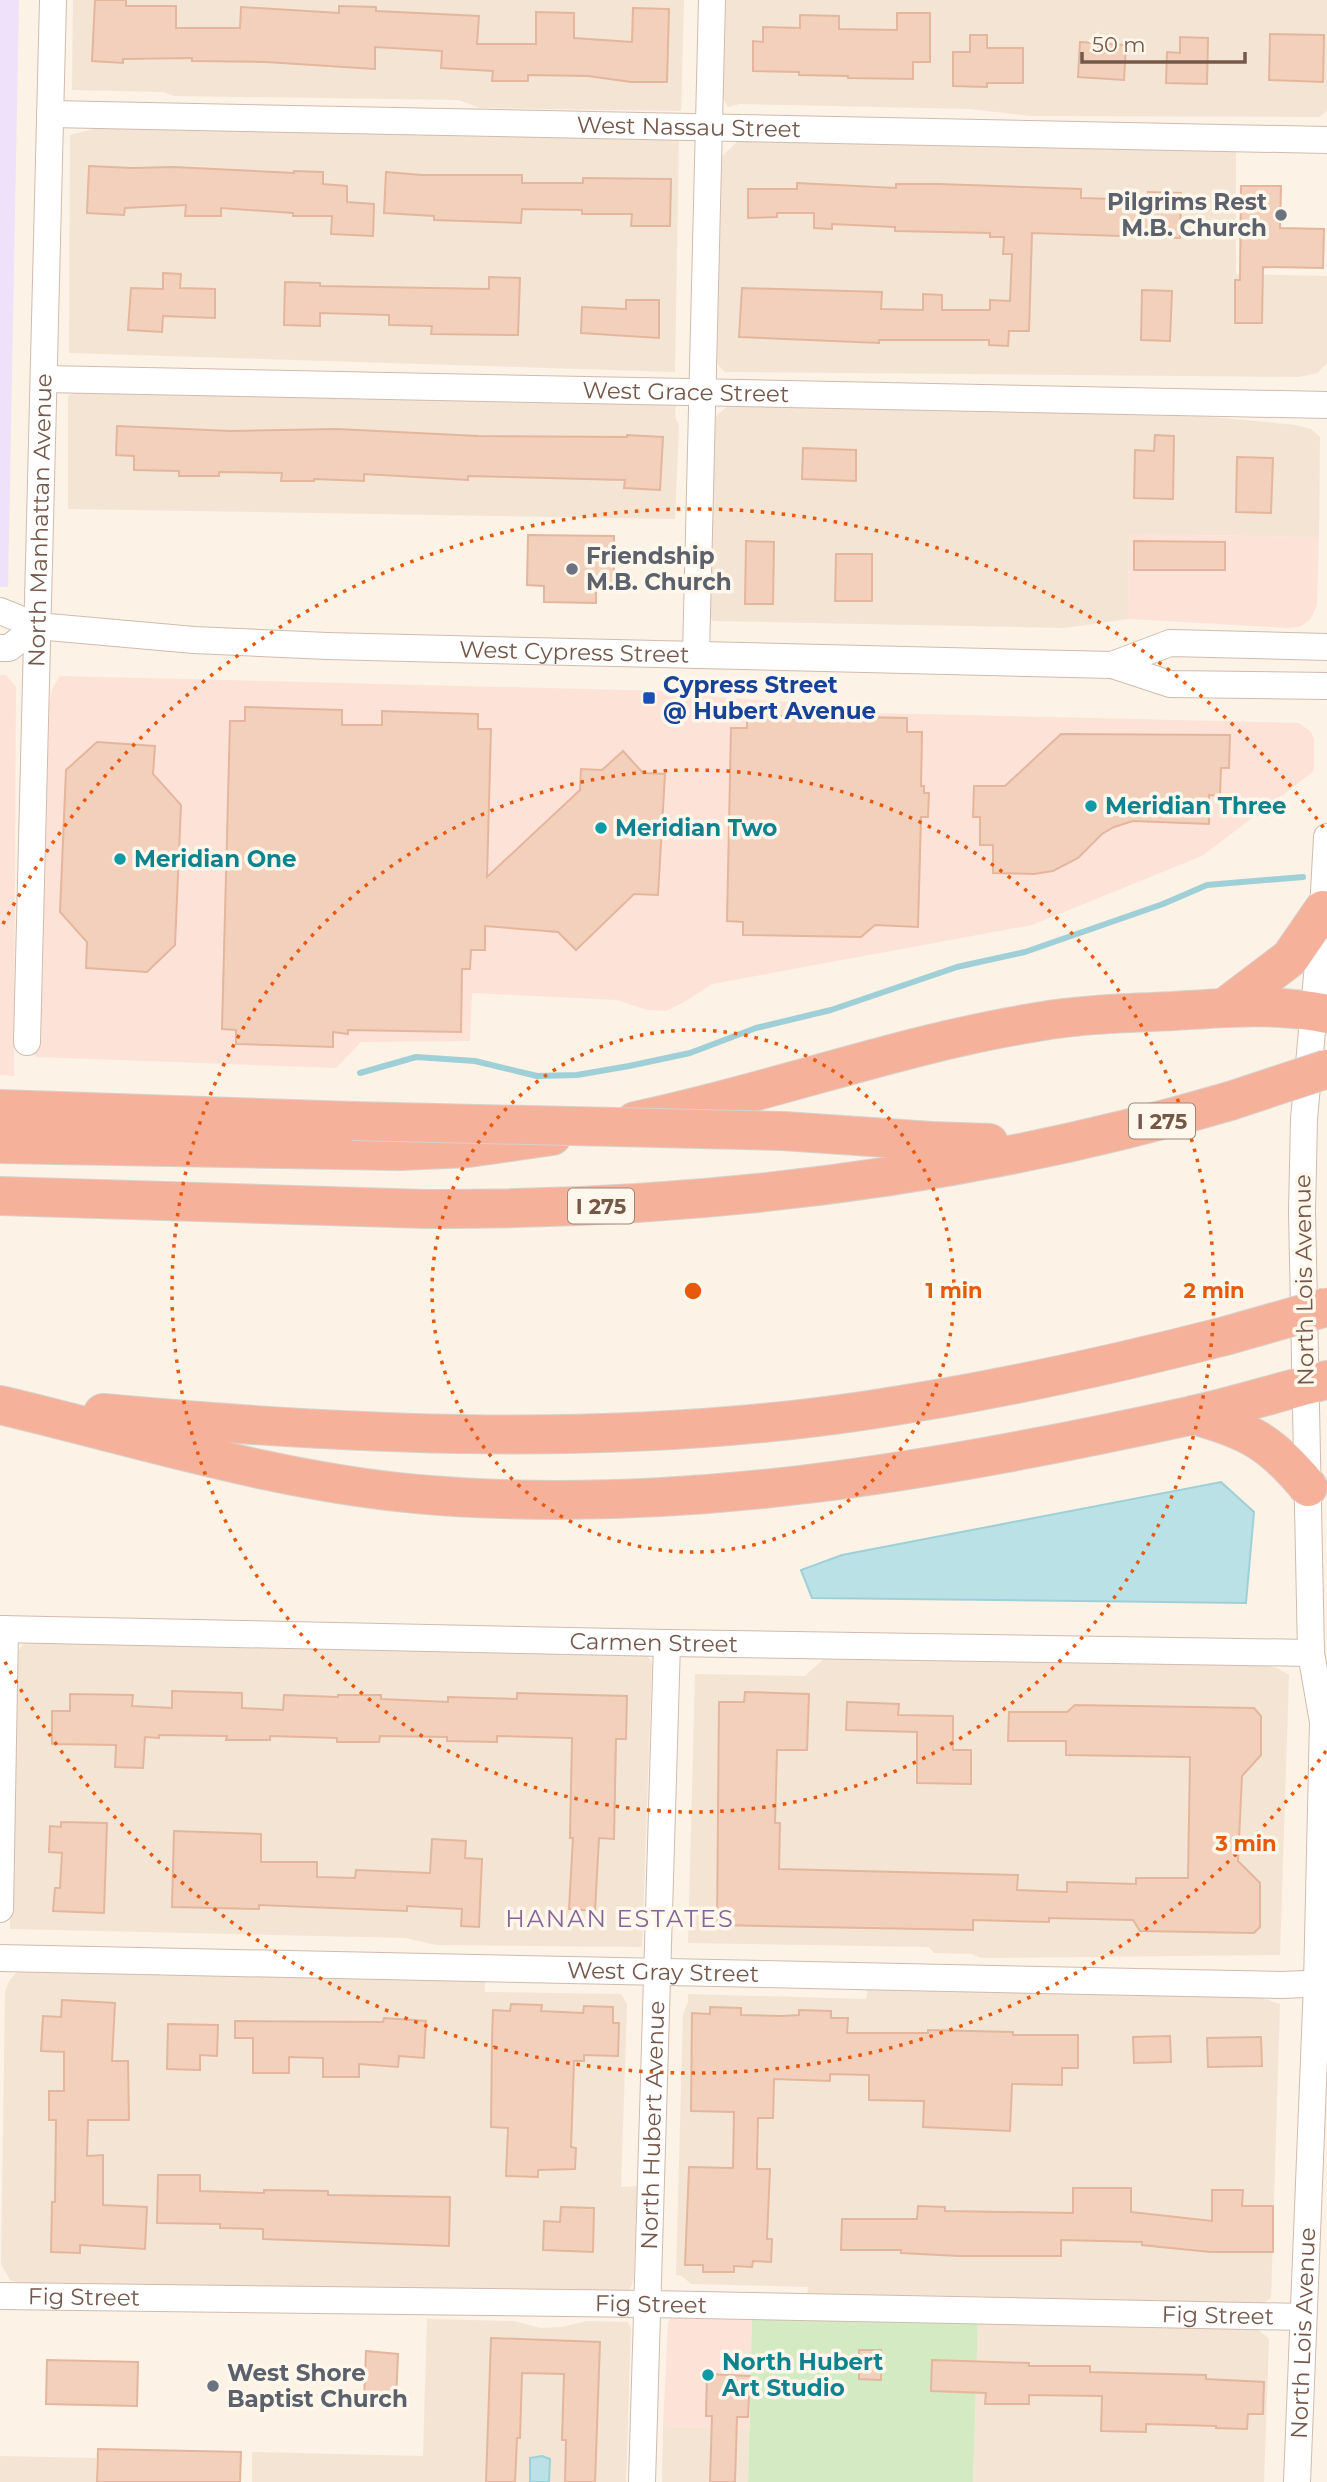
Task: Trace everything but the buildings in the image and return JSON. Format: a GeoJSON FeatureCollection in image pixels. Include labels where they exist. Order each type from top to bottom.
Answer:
{"type":"FeatureCollection","features":[{"type":"Feature","properties":{"kind":"highway"},"geometry":{"type":"LineString","coordinates":[[1224,1008],[1290,958],[1324,910]]}},
{"type":"Feature","properties":{"kind":"highway"},"geometry":{"type":"LineString","coordinates":[[0,1144],[327,1151],[468,1148],[533,1140],[662,1115],[745,1096],[912,1048],[1038,1021],[1224,1008],[1320,1013]]}},
{"type":"Feature","properties":{"kind":"highway","name":"I 275"},"geometry":{"type":"LineString","coordinates":[[0,1196],[439,1209],[661,1203],[762,1194],[921,1172],[1093,1138],[1230,1101],[1327,1069]]}},
{"type":"Feature","properties":{"kind":"highway"},"geometry":{"type":"LineString","coordinates":[[0,1109],[476,1125],[783,1131],[976,1143],[1093,1138]]}},
{"type":"Feature","properties":{"kind":"highway"},"geometry":{"type":"LineString","coordinates":[[0,1403],[309,1429],[487,1434],[726,1426],[867,1411],[1005,1387],[1115,1364],[1327,1307]]}},
{"type":"Feature","properties":{"kind":"highway"},"geometry":{"type":"LineString","coordinates":[[0,1403],[166,1449],[263,1471],[358,1487],[477,1497],[596,1500],[706,1494],[850,1478],[999,1454],[1193,1415],[1316,1383]]}},
{"type":"Feature","properties":{"kind":"highway"},"geometry":{"type":"LineString","coordinates":[[1193,1415],[1222,1423],[1261,1440],[1287,1462],[1308,1487]]}},
{"type":"Feature","properties":{"kind":"street","name":"North Manhattan Avenue"},"geometry":{"type":"LineString","coordinates":[[27,1042],[53,0]]}},
{"type":"Feature","properties":{"kind":"street"},"geometry":{"type":"LineString","coordinates":[[696,655],[712,0]]}},
{"type":"Feature","properties":{"kind":"street","name":"West Nassau Street"},"geometry":{"type":"LineString","coordinates":[[50,114],[1327,140]]}},
{"type":"Feature","properties":{"kind":"street","name":"West Grace Street"},"geometry":{"type":"LineString","coordinates":[[44,379],[1327,405]]}},
{"type":"Feature","properties":{"kind":"street","name":"West Cypress Street"},"geometry":{"type":"LineString","coordinates":[[0,611],[37,626],[194,640],[327,646],[1112,665],[1170,684],[1327,686]]}},
{"type":"Feature","properties":{"kind":"street"},"geometry":{"type":"LineString","coordinates":[[0,648],[9,648],[37,626]]}},
{"type":"Feature","properties":{"kind":"street","name":"West Cypress Street"},"geometry":{"type":"LineString","coordinates":[[1112,665],[1170,643],[1327,647]]}},
{"type":"Feature","properties":{"kind":"street","name":"North Lois Avenue"},"geometry":{"type":"LineString","coordinates":[[1297,2482],[1311,2303],[1322,1983],[1326,1716],[1311,1653],[1308,1487],[1316,1383],[1301,1210],[1304,1119],[1320,1013],[1327,838]]}},
{"type":"Feature","properties":{"kind":"street"},"geometry":{"type":"LineString","coordinates":[[0,1909],[3,1629]]}},
{"type":"Feature","properties":{"kind":"street","name":"Carmen Street"},"geometry":{"type":"LineString","coordinates":[[3,1629],[1311,1653]]}},
{"type":"Feature","properties":{"kind":"street","name":"North Hubert Avenue"},"geometry":{"type":"LineString","coordinates":[[642,2482],[667,1643]]}},
{"type":"Feature","properties":{"kind":"street","name":"West Gray Street"},"geometry":{"type":"LineString","coordinates":[[0,1958],[1282,1985],[1322,1983]]}},
{"type":"Feature","properties":{"kind":"street","name":"Fig Street"},"geometry":{"type":"LineString","coordinates":[[0,2296],[647,2304],[1311,2303]]}},
{"type":"Feature","properties":{"kind":"shaded area"},"geometry":{"type":"Polygon","coordinates":[[[0,0],[19,0],[8,587],[0,587],[0,0]]]}},
{"type":"Feature","properties":{"kind":"shaded area"},"geometry":{"type":"Polygon","coordinates":[[[73,0],[684,0],[681,111],[480,108],[459,100],[174,96],[163,92],[72,90],[73,0]]]}},
{"type":"Feature","properties":{"kind":"shaded area"},"geometry":{"type":"Polygon","coordinates":[[[723,0],[1327,0],[1327,111],[1319,117],[1031,116],[970,109],[739,104],[728,107],[721,94],[723,0]]]}},
{"type":"Feature","properties":{"kind":"shaded area"},"geometry":{"type":"Polygon","coordinates":[[[105,126],[679,137],[675,372],[69,353],[70,135],[105,126]]]}},
{"type":"Feature","properties":{"kind":"shaded area"},"geometry":{"type":"Polygon","coordinates":[[[739,140],[1236,151],[1236,274],[1327,276],[1327,363],[1317,373],[1299,377],[725,372],[716,363],[721,157],[739,140]]]}},
{"type":"Feature","properties":{"kind":"shaded area"},"geometry":{"type":"Polygon","coordinates":[[[76,392],[676,402],[675,417],[679,425],[675,519],[68,509],[68,396],[76,392]]]}},
{"type":"Feature","properties":{"kind":"shaded area"},"geometry":{"type":"Polygon","coordinates":[[[730,404],[1144,410],[1295,425],[1311,429],[1320,437],[1319,537],[1129,534],[1128,619],[1064,628],[713,621],[709,616],[714,418],[730,404]]]}},
{"type":"Feature","properties":{"kind":"shaded area"},"geometry":{"type":"Polygon","coordinates":[[[1129,534],[1319,537],[1317,605],[1310,620],[1301,626],[1290,628],[1128,619],[1129,534]]]}},
{"type":"Feature","properties":{"kind":"shaded area"},"geometry":{"type":"Polygon","coordinates":[[[0,675],[6,675],[16,687],[14,1076],[0,1075],[0,675]]]}},
{"type":"Feature","properties":{"kind":"shaded area"},"geometry":{"type":"Polygon","coordinates":[[[60,676],[666,691],[823,704],[876,713],[1299,723],[1311,732],[1314,739],[1314,771],[1202,856],[1032,925],[712,984],[666,1011],[647,1010],[617,1000],[472,993],[470,1041],[361,1042],[336,1068],[35,1057],[44,725],[52,689],[60,676]]]}},
{"type":"Feature","properties":{"kind":"shaded area"},"geometry":{"type":"Polygon","coordinates":[[[33,1640],[638,1653],[648,1656],[652,1664],[642,1947],[436,1945],[405,1938],[10,1929],[15,1664],[18,1651],[33,1640]]]}},
{"type":"Feature","properties":{"kind":"shaded area"},"geometry":{"type":"Polygon","coordinates":[[[828,1655],[1268,1666],[1289,1675],[1280,1955],[981,1958],[972,1954],[934,1953],[929,1947],[688,1943],[695,1674],[805,1676],[828,1655]]]}},
{"type":"Feature","properties":{"kind":"shaded area"},"geometry":{"type":"Polygon","coordinates":[[[24,1969],[485,1979],[485,1992],[621,1994],[627,2004],[621,2187],[637,2186],[634,2278],[631,2287],[627,2291],[20,2284],[10,2280],[1,2264],[5,1992],[9,1981],[24,1969]]]}},
{"type":"Feature","properties":{"kind":"shaded area"},"geometry":{"type":"Polygon","coordinates":[[[868,1987],[1256,1996],[1280,2004],[1271,2298],[1260,2306],[807,2298],[808,2287],[691,2284],[682,2276],[676,2275],[683,2014],[688,1994],[866,1999],[868,1987]]]}},
{"type":"Feature","properties":{"kind":"shaded area","name":"North Hubert Art Studio"},"geometry":{"type":"Polygon","coordinates":[[[673,2314],[752,2316],[749,2429],[663,2427],[668,2323],[673,2314]]]}},
{"type":"Feature","properties":{"kind":"shaded area"},"geometry":{"type":"Polygon","coordinates":[[[427,2319],[514,2321],[541,2328],[562,2327],[587,2321],[628,2322],[631,2328],[626,2482],[252,2482],[252,2452],[423,2456],[427,2319]]]}},
{"type":"Feature","properties":{"kind":"shaded area"},"geometry":{"type":"Polygon","coordinates":[[[978,2321],[1253,2325],[1269,2339],[1264,2482],[973,2482],[978,2321]]]}},
{"type":"Feature","properties":{"kind":"shaded area"},"geometry":{"type":"Polygon","coordinates":[[[663,2427],[749,2429],[748,2482],[662,2482],[663,2427]]]}},
{"type":"Feature","properties":{"kind":"shaded area"},"geometry":{"type":"Polygon","coordinates":[[[0,2456],[96,2458],[96,2482],[0,2482],[0,2456]]]}},
{"type":"Feature","properties":{"kind":"green space"},"geometry":{"type":"Polygon","coordinates":[[[752,2316],[978,2321],[973,2482],[748,2482],[752,2316]]]}},
{"type":"Feature","properties":{"kind":"water"},"geometry":{"type":"Polygon","coordinates":[[[1221,1482],[1254,1512],[1246,1603],[812,1598],[801,1570],[842,1555],[1221,1482]]]}},
{"type":"Feature","properties":{"kind":"water"},"geometry":{"type":"Polygon","coordinates":[[[542,2456],[550,2459],[549,2482],[530,2482],[530,2458],[542,2456]]]}},
{"type":"Feature","properties":{"kind":"waterway"},"geometry":{"type":"LineString","coordinates":[[360,1073],[416,1057],[475,1061],[537,1076],[577,1075],[629,1066],[690,1053],[756,1028],[831,1010],[957,967],[1025,952],[1163,904],[1207,885],[1303,877]]}},
{"type":"Feature","properties":{"kind":"place","name":"Pilgrims Rest M.B. Church"},"geometry":{"type":"Point","coordinates":[1281,215]}},
{"type":"Feature","properties":{"kind":"place","name":"Friendship M.B. Church"},"geometry":{"type":"Point","coordinates":[572,569]}},
{"type":"Feature","properties":{"kind":"place","name":"Cypress Street @ Hubert Avenue"},"geometry":{"type":"Point","coordinates":[649,698]}},
{"type":"Feature","properties":{"kind":"place","name":"Meridian Three"},"geometry":{"type":"Point","coordinates":[1091,806]}},
{"type":"Feature","properties":{"kind":"place","name":"Meridian Two"},"geometry":{"type":"Point","coordinates":[601,828]}},
{"type":"Feature","properties":{"kind":"place","name":"Meridian One"},"geometry":{"type":"Point","coordinates":[120,859]}},
{"type":"Feature","properties":{"kind":"place","name":"North Hubert Art Studio"},"geometry":{"type":"Point","coordinates":[708,2375]}},
{"type":"Feature","properties":{"kind":"place","name":"West Shore Baptist Church"},"geometry":{"type":"Point","coordinates":[213,2386]}},
{"type":"Feature","properties":{"kind":"district","name":"HANAN ESTATES"},"geometry":{"type":"Point","coordinates":[620,1918]}}]}
